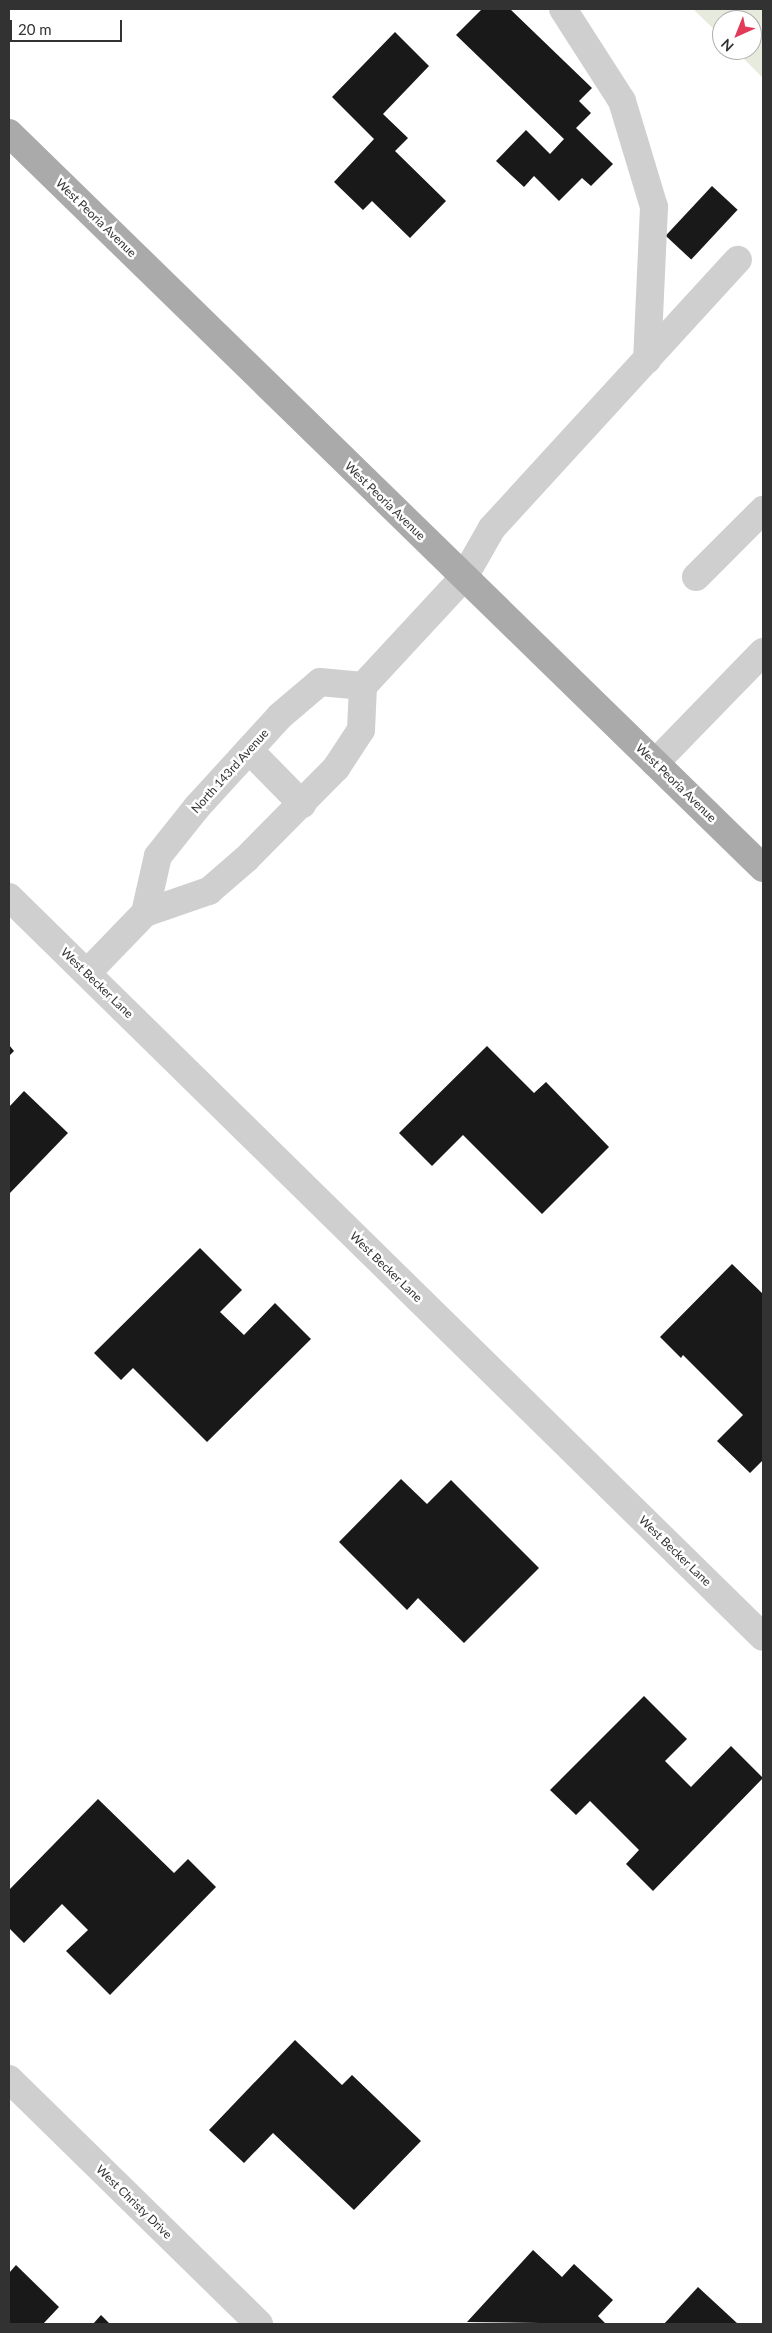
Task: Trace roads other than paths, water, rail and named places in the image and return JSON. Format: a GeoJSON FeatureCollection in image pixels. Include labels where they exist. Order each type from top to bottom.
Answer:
{"type":"FeatureCollection","features":[{"type":"Feature","properties":{"kind":"main road","name":"West Peoria Avenue"},"geometry":{"type":"LineString","coordinates":[[9,133],[763,868]]}},
{"type":"Feature","properties":{"kind":"street"},"geometry":{"type":"LineString","coordinates":[[563,9],[622,101],[654,207],[647,360]]}},
{"type":"Feature","properties":{"kind":"street"},"geometry":{"type":"LineString","coordinates":[[87,973],[145,913],[209,891],[302,804],[336,768],[361,730],[363,686],[464,577],[492,528],[738,260]]}},
{"type":"Feature","properties":{"kind":"street"},"geometry":{"type":"LineString","coordinates":[[696,577],[763,510]]}},
{"type":"Feature","properties":{"kind":"street"},"geometry":{"type":"LineString","coordinates":[[655,763],[763,652]]}},
{"type":"Feature","properties":{"kind":"street","name":"North 143rd Avenue"},"geometry":{"type":"LineString","coordinates":[[145,913],[158,856],[248,750],[280,716],[320,682],[363,686]]}},
{"type":"Feature","properties":{"kind":"street"},"geometry":{"type":"LineString","coordinates":[[248,750],[302,804]]}},
{"type":"Feature","properties":{"kind":"street","name":"West Becker Lane"},"geometry":{"type":"LineString","coordinates":[[9,897],[763,1637]]}},
{"type":"Feature","properties":{"kind":"street","name":"West Christy Drive"},"geometry":{"type":"LineString","coordinates":[[9,2079],[259,2324]]}}]}
